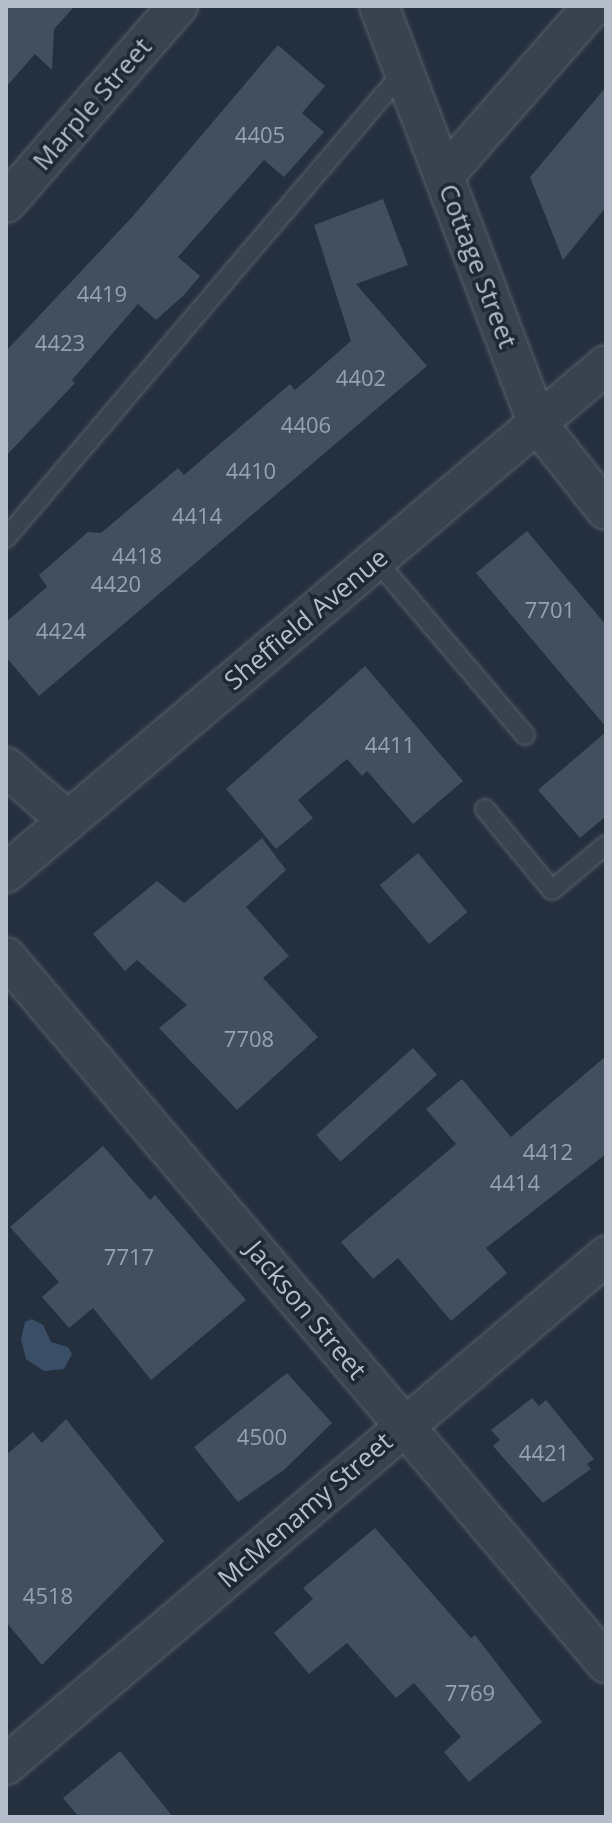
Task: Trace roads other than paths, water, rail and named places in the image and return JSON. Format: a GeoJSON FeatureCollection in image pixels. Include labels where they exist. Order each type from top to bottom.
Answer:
{"type":"FeatureCollection","features":[{"type":"Feature","properties":{"kind":"street","name":"Marple Street"},"geometry":{"type":"LineString","coordinates":[[6,203],[178,6]]}},
{"type":"Feature","properties":{"kind":"street"},"geometry":{"type":"LineString","coordinates":[[444,176],[593,6]]}},
{"type":"Feature","properties":{"kind":"street","name":"Cottage Street"},"geometry":{"type":"LineString","coordinates":[[381,7],[537,423],[606,510]]}},
{"type":"Feature","properties":{"kind":"street","name":"Sheffield Avenue"},"geometry":{"type":"LineString","coordinates":[[6,873],[606,365]]}},
{"type":"Feature","properties":{"kind":"street"},"geometry":{"type":"LineString","coordinates":[[6,767],[68,821]]}},
{"type":"Feature","properties":{"kind":"street","name":"Jackson Street"},"geometry":{"type":"LineString","coordinates":[[6,957],[606,1663]]}},
{"type":"Feature","properties":{"kind":"street","name":"McMenamy Street"},"geometry":{"type":"LineString","coordinates":[[6,1765],[606,1256]]}},
{"type":"Feature","properties":{"kind":"lane"},"geometry":{"type":"LineString","coordinates":[[6,538],[404,71]]}},
{"type":"Feature","properties":{"kind":"lane"},"geometry":{"type":"LineString","coordinates":[[376,560],[525,735]]}},
{"type":"Feature","properties":{"kind":"lane"},"geometry":{"type":"LineString","coordinates":[[485,809],[552,890],[606,845]]}},
{"type":"Feature","properties":{"kind":"water"},"geometry":{"type":"Polygon","coordinates":[[[32,1319],[43,1325],[51,1342],[68,1347],[72,1354],[64,1369],[44,1371],[26,1359],[21,1339],[25,1322],[32,1319]]]}}]}
